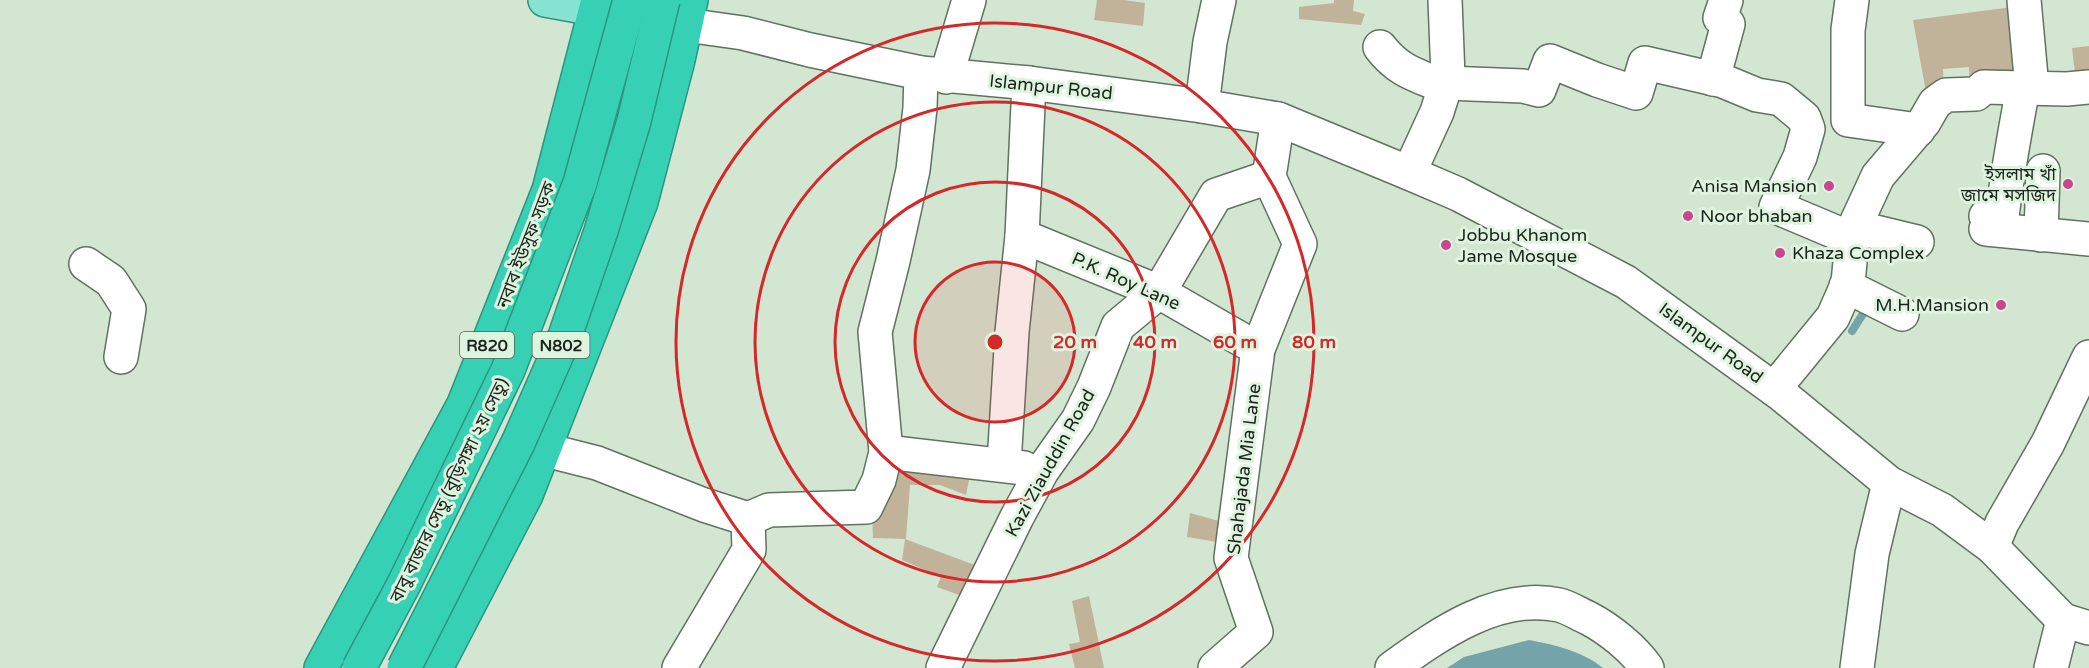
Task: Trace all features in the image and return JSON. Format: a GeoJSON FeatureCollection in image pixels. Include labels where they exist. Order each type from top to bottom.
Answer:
{"type":"FeatureCollection","features":[{"type":"Feature","properties":{"kind":"highway","name":"বাবু বাজার সেতু (বুড়িগঙ্গা ২য় সেতু)"},"geometry":{"type":"LineString","coordinates":[[359,668],[405,584],[508,370],[580,183],[630,0]]}},
{"type":"Feature","properties":{"kind":"highway","name":"N802"},"geometry":{"type":"LineString","coordinates":[[404,668],[531,446],[634,122],[663,0]]}},
{"type":"Feature","properties":{"kind":"highway","name":"নবাব ইউসুফ সড়ক"},"geometry":{"type":"LineString","coordinates":[[321,668],[464,404],[549,190],[575,3]]}},
{"type":"Feature","properties":{"kind":"highway"},"geometry":{"type":"LineString","coordinates":[[436,668],[526,495],[531,446],[641,202],[689,12]]}},
{"type":"Feature","properties":{"kind":"main road"},"geometry":{"type":"LineString","coordinates":[[575,3],[689,12]]}},
{"type":"Feature","properties":{"kind":"street"},"geometry":{"type":"LineString","coordinates":[[531,446],[597,463],[704,505],[748,519],[769,510],[866,507],[879,480],[886,452],[875,332],[913,170],[920,108],[969,0]]}},
{"type":"Feature","properties":{"kind":"street"},"geometry":{"type":"LineString","coordinates":[[1202,106],[1210,42],[1219,0]]}},
{"type":"Feature","properties":{"kind":"street"},"geometry":{"type":"LineString","coordinates":[[1409,173],[1437,112],[1448,77],[1445,0]]}},
{"type":"Feature","properties":{"kind":"street"},"geometry":{"type":"LineString","coordinates":[[1713,79],[1728,24],[1720,18],[1726,0]]}},
{"type":"Feature","properties":{"kind":"street"},"geometry":{"type":"LineString","coordinates":[[1852,0],[1848,30],[1848,120],[1918,130]]}},
{"type":"Feature","properties":{"kind":"street"},"geometry":{"type":"LineString","coordinates":[[2024,0],[2028,88],[2015,128],[2012,161],[2008,170],[2002,217],[1986,222],[2041,235],[2089,239]]}},
{"type":"Feature","properties":{"kind":"street","name":"Islampur Road"},"geometry":{"type":"LineString","coordinates":[[689,12],[743,33],[810,50],[933,75],[1029,83],[1202,106],[1278,119],[1458,194],[1626,282],[1774,389],[1889,483],[1942,510],[1992,547],[2076,624]]}},
{"type":"Feature","properties":{"kind":"street"},"geometry":{"type":"LineString","coordinates":[[1380,47],[1391,61],[1403,69],[1445,85],[1523,86],[1539,90],[1550,61],[1636,93],[1645,63],[1713,79],[1757,94],[1781,99],[1804,118],[1808,129],[1800,157],[1776,207],[1854,233],[1917,242]]}},
{"type":"Feature","properties":{"kind":"street"},"geometry":{"type":"LineString","coordinates":[[1004,464],[1012,332],[1022,236],[1029,83]]}},
{"type":"Feature","properties":{"kind":"street"},"geometry":{"type":"LineString","coordinates":[[1851,330],[1858,292],[1854,233],[1878,176],[1918,130],[1935,103],[1946,95],[1976,94],[1984,87],[2067,89],[2089,87]]}},
{"type":"Feature","properties":{"kind":"street"},"geometry":{"type":"LineString","coordinates":[[1269,177],[1278,119]]}},
{"type":"Feature","properties":{"kind":"street"},"geometry":{"type":"LineString","coordinates":[[2041,235],[2043,171]]}},
{"type":"Feature","properties":{"kind":"street","name":"Kazi Ziauddin Road"},"geometry":{"type":"LineString","coordinates":[[943,668],[1042,471],[1078,420],[1094,387],[1118,326],[1159,292],[1216,195],[1269,177]]}},
{"type":"Feature","properties":{"kind":"street","name":"Shahajada Mia Lane"},"geometry":{"type":"LineString","coordinates":[[1215,668],[1256,632],[1232,558],[1258,349],[1300,244],[1269,177]]}},
{"type":"Feature","properties":{"kind":"street","name":"P.K. Roy Lane"},"geometry":{"type":"LineString","coordinates":[[1022,236],[1159,292],[1258,349]]}},
{"type":"Feature","properties":{"kind":"street"},"geometry":{"type":"LineString","coordinates":[[86,264],[111,281],[129,309],[121,357]]}},
{"type":"Feature","properties":{"kind":"street"},"geometry":{"type":"LineString","coordinates":[[1774,389],[1858,292]]}},
{"type":"Feature","properties":{"kind":"street"},"geometry":{"type":"LineString","coordinates":[[1858,292],[1902,314]]}},
{"type":"Feature","properties":{"kind":"street"},"geometry":{"type":"LineString","coordinates":[[1992,547],[2002,524],[2048,443],[2089,357]]}},
{"type":"Feature","properties":{"kind":"street"},"geometry":{"type":"LineString","coordinates":[[886,452],[1004,464],[1042,471]]}},
{"type":"Feature","properties":{"kind":"street"},"geometry":{"type":"LineString","coordinates":[[1857,668],[1872,554],[1889,483]]}},
{"type":"Feature","properties":{"kind":"street"},"geometry":{"type":"LineString","coordinates":[[679,668],[748,550],[748,519]]}},
{"type":"Feature","properties":{"kind":"street"},"geometry":{"type":"LineString","coordinates":[[1392,668],[1439,636],[1483,613],[1530,602],[1560,605],[1602,625],[1647,668]]}},
{"type":"Feature","properties":{"kind":"street"},"geometry":{"type":"LineString","coordinates":[[2051,668],[2076,624]]}},
{"type":"Feature","properties":{"kind":"shaded area"},"geometry":{"type":"Polygon","coordinates":[[[1097,0],[1145,3],[1143,26],[1094,20],[1097,0]]]}},
{"type":"Feature","properties":{"kind":"shaded area"},"geometry":{"type":"Polygon","coordinates":[[[1334,0],[1354,0],[1353,11],[1365,14],[1361,25],[1299,19],[1299,7],[1334,3],[1334,0]]]}},
{"type":"Feature","properties":{"kind":"shaded area"},"geometry":{"type":"Polygon","coordinates":[[[2020,6],[2027,85],[1970,91],[1969,67],[1943,69],[1944,93],[1929,109],[1913,20],[2020,6]]]}},
{"type":"Feature","properties":{"kind":"shaded area"},"geometry":{"type":"Polygon","coordinates":[[[2089,46],[2089,80],[2076,81],[2072,48],[2089,46]]]}},
{"type":"Feature","properties":{"kind":"shaded area"},"geometry":{"type":"Polygon","coordinates":[[[891,457],[972,466],[966,495],[940,485],[910,485],[906,539],[873,538],[872,512],[891,457]]]}},
{"type":"Feature","properties":{"kind":"shaded area"},"geometry":{"type":"Polygon","coordinates":[[[1190,513],[1226,523],[1223,543],[1187,537],[1190,513]]]}},
{"type":"Feature","properties":{"kind":"shaded area"},"geometry":{"type":"Polygon","coordinates":[[[905,539],[988,570],[973,600],[937,587],[941,577],[902,560],[905,539]]]}},
{"type":"Feature","properties":{"kind":"shaded area"},"geometry":{"type":"Polygon","coordinates":[[[1089,596],[1104,668],[1075,668],[1069,644],[1080,642],[1072,601],[1089,596]]]}},
{"type":"Feature","properties":{"kind":"water"},"geometry":{"type":"Polygon","coordinates":[[[1529,640],[1577,653],[1603,668],[1447,668],[1464,657],[1529,640]]]}},
{"type":"Feature","properties":{"kind":"waterway"},"geometry":{"type":"LineString","coordinates":[[1852,331],[1868,306]]}},
{"type":"Feature","properties":{"kind":"place","name":"ইসলাম খাঁ জামে মসজিদ"},"geometry":{"type":"Point","coordinates":[2068,184]}},
{"type":"Feature","properties":{"kind":"place","name":"Anisa Mansion"},"geometry":{"type":"Point","coordinates":[1829,186]}},
{"type":"Feature","properties":{"kind":"place","name":"Noor bhaban"},"geometry":{"type":"Point","coordinates":[1688,216]}},
{"type":"Feature","properties":{"kind":"place","name":"Jobbu Khanom Jame Mosque"},"geometry":{"type":"Point","coordinates":[1446,245]}},
{"type":"Feature","properties":{"kind":"place","name":"Khaza Complex"},"geometry":{"type":"Point","coordinates":[1780,253]}},
{"type":"Feature","properties":{"kind":"place","name":"M.H.Mansion"},"geometry":{"type":"Point","coordinates":[2001,305]}}]}
